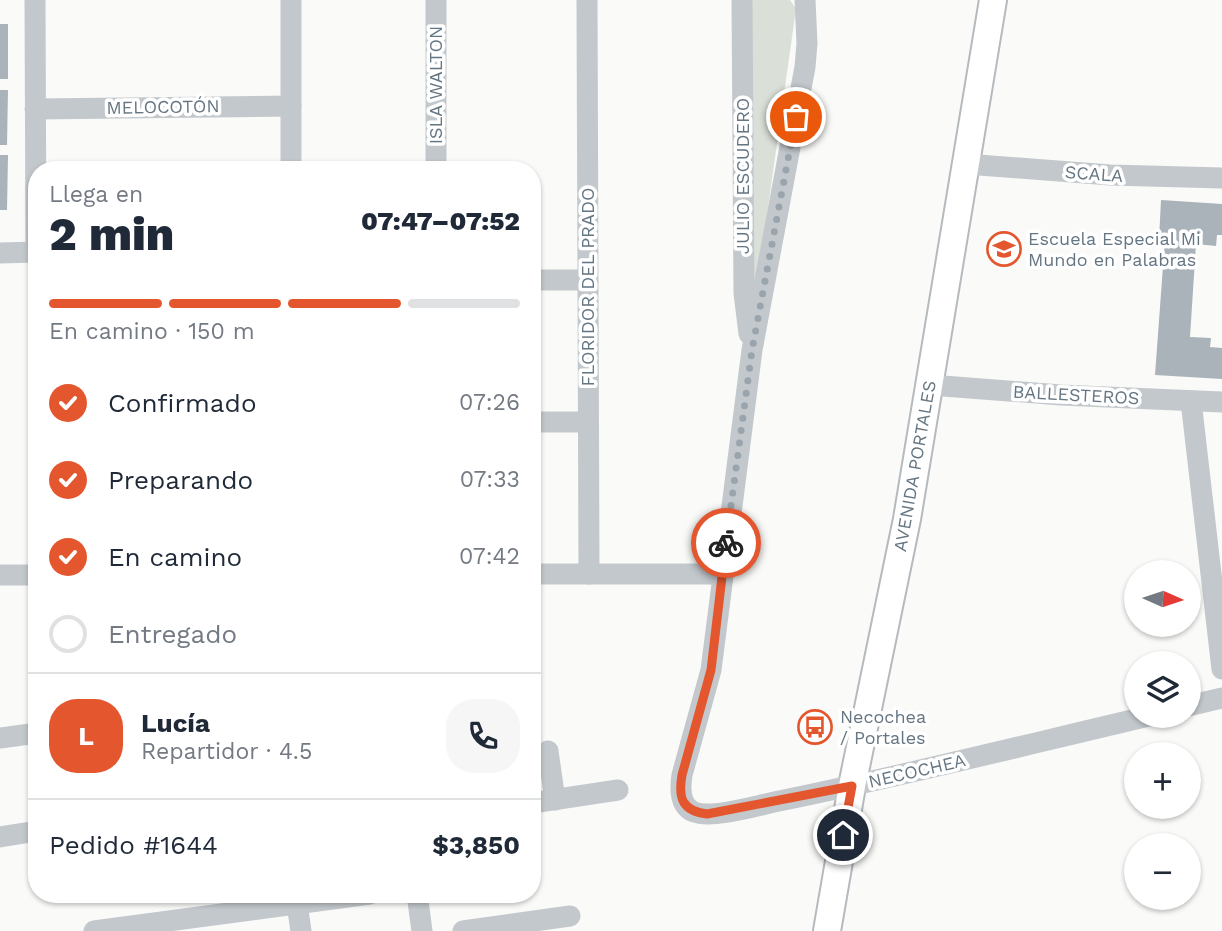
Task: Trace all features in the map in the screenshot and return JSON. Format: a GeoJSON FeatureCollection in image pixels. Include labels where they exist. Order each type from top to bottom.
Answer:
{"type":"FeatureCollection","features":[{"type":"Feature","properties":{"kind":"main road","name":"AVENIDA PORTALES"},"geometry":{"type":"LineString","coordinates":[[827,931],[852,786],[902,546],[993,0]]}},
{"type":"Feature","properties":{"kind":"street"},"geometry":{"type":"LineString","coordinates":[[35,0],[35,161]]}},
{"type":"Feature","properties":{"kind":"street"},"geometry":{"type":"LineString","coordinates":[[291,0],[291,161]]}},
{"type":"Feature","properties":{"kind":"street","name":"ISLA WALTON"},"geometry":{"type":"LineString","coordinates":[[436,0],[436,161]]}},
{"type":"Feature","properties":{"kind":"street","name":"FLORIDOR DEL PRADO"},"geometry":{"type":"LineString","coordinates":[[587,0],[589,574]]}},
{"type":"Feature","properties":{"kind":"street","name":"JULIO ESCUDERO"},"geometry":{"type":"LineString","coordinates":[[742,0],[744,293],[752,350]]}},
{"type":"Feature","properties":{"kind":"street"},"geometry":{"type":"LineString","coordinates":[[541,574],[722,573],[752,350],[805,66],[806,0]]}},
{"type":"Feature","properties":{"kind":"street","name":"MELOCOTÓN"},"geometry":{"type":"LineString","coordinates":[[35,109],[291,106]]}},
{"type":"Feature","properties":{"kind":"street","name":"SCALA"},"geometry":{"type":"LineString","coordinates":[[966,164],[1110,175],[1222,178]]}},
{"type":"Feature","properties":{"kind":"street"},"geometry":{"type":"LineString","coordinates":[[0,253],[28,252]]}},
{"type":"Feature","properties":{"kind":"street"},"geometry":{"type":"LineString","coordinates":[[541,280],[587,280]]}},
{"type":"Feature","properties":{"kind":"street","name":"BALLESTEROS"},"geometry":{"type":"LineString","coordinates":[[930,385],[1060,395],[1222,402]]}},
{"type":"Feature","properties":{"kind":"street"},"geometry":{"type":"LineString","coordinates":[[1191,401],[1222,669]]}},
{"type":"Feature","properties":{"kind":"street"},"geometry":{"type":"LineString","coordinates":[[541,422],[588,422]]}},
{"type":"Feature","properties":{"kind":"street","name":"NECOCHEA"},"geometry":{"type":"LineString","coordinates":[[722,573],[711,670],[680,788],[686,806],[694,812],[720,812],[852,786],[1124,722]]}},
{"type":"Feature","properties":{"kind":"street"},"geometry":{"type":"LineString","coordinates":[[0,575],[28,575]]}},
{"type":"Feature","properties":{"kind":"street"},"geometry":{"type":"LineString","coordinates":[[1201,703],[1222,698]]}},
{"type":"Feature","properties":{"kind":"street"},"geometry":{"type":"LineString","coordinates":[[0,738],[28,734]]}},
{"type":"Feature","properties":{"kind":"street"},"geometry":{"type":"LineString","coordinates":[[548,751],[555,800]]}},
{"type":"Feature","properties":{"kind":"street"},"geometry":{"type":"LineString","coordinates":[[541,802],[618,790]]}},
{"type":"Feature","properties":{"kind":"street"},"geometry":{"type":"LineString","coordinates":[[0,837],[28,832]]}},
{"type":"Feature","properties":{"kind":"street"},"geometry":{"type":"LineString","coordinates":[[94,931],[198,924],[249,903]]}},
{"type":"Feature","properties":{"kind":"street"},"geometry":{"type":"LineString","coordinates":[[274,903],[304,903]]}},
{"type":"Feature","properties":{"kind":"street"},"geometry":{"type":"LineString","coordinates":[[418,903],[422,931]]}},
{"type":"Feature","properties":{"kind":"street"},"geometry":{"type":"LineString","coordinates":[[297,904],[301,931]]}},
{"type":"Feature","properties":{"kind":"street"},"geometry":{"type":"LineString","coordinates":[[463,931],[570,916]]}},
{"type":"Feature","properties":{"kind":"shaded area"},"geometry":{"type":"Polygon","coordinates":[[[750,0],[790,0],[796,9],[756,292],[751,286],[750,0]]]}},
{"type":"Feature","properties":{"kind":"building"},"geometry":{"type":"Polygon","coordinates":[[[0,24],[8,24],[8,79],[0,79],[0,24]]]}},
{"type":"Feature","properties":{"kind":"building"},"geometry":{"type":"Polygon","coordinates":[[[0,90],[8,90],[7,145],[0,145],[0,90]]]}},
{"type":"Feature","properties":{"kind":"building"},"geometry":{"type":"Polygon","coordinates":[[[0,155],[8,155],[7,210],[0,210],[0,155]]]}},
{"type":"Feature","properties":{"kind":"building"},"geometry":{"type":"Polygon","coordinates":[[[1161,200],[1222,204],[1222,235],[1217,235],[1216,246],[1196,244],[1190,337],[1211,338],[1210,347],[1222,348],[1222,379],[1155,375],[1165,239],[1159,239],[1161,200]]]}},
{"type":"Feature","properties":{"kind":"way so far"},"geometry":{"type":"LineString","coordinates":[[726,543],[752,350],[796,117]]}},
{"type":"Feature","properties":{"kind":"place","name":"Escuela Especial Mi Mundo en Palabras"},"geometry":{"type":"Point","coordinates":[1004,249]}},
{"type":"Feature","properties":{"kind":"place","name":"Necochea / Portales"},"geometry":{"type":"Point","coordinates":[815,727]}},
{"type":"Feature","properties":{"kind":"route"},"geometry":{"type":"LineString","coordinates":[[726,543],[711,670],[682,775],[682,798],[686,806],[694,812],[707,814],[852,786],[843,835]]}}]}
